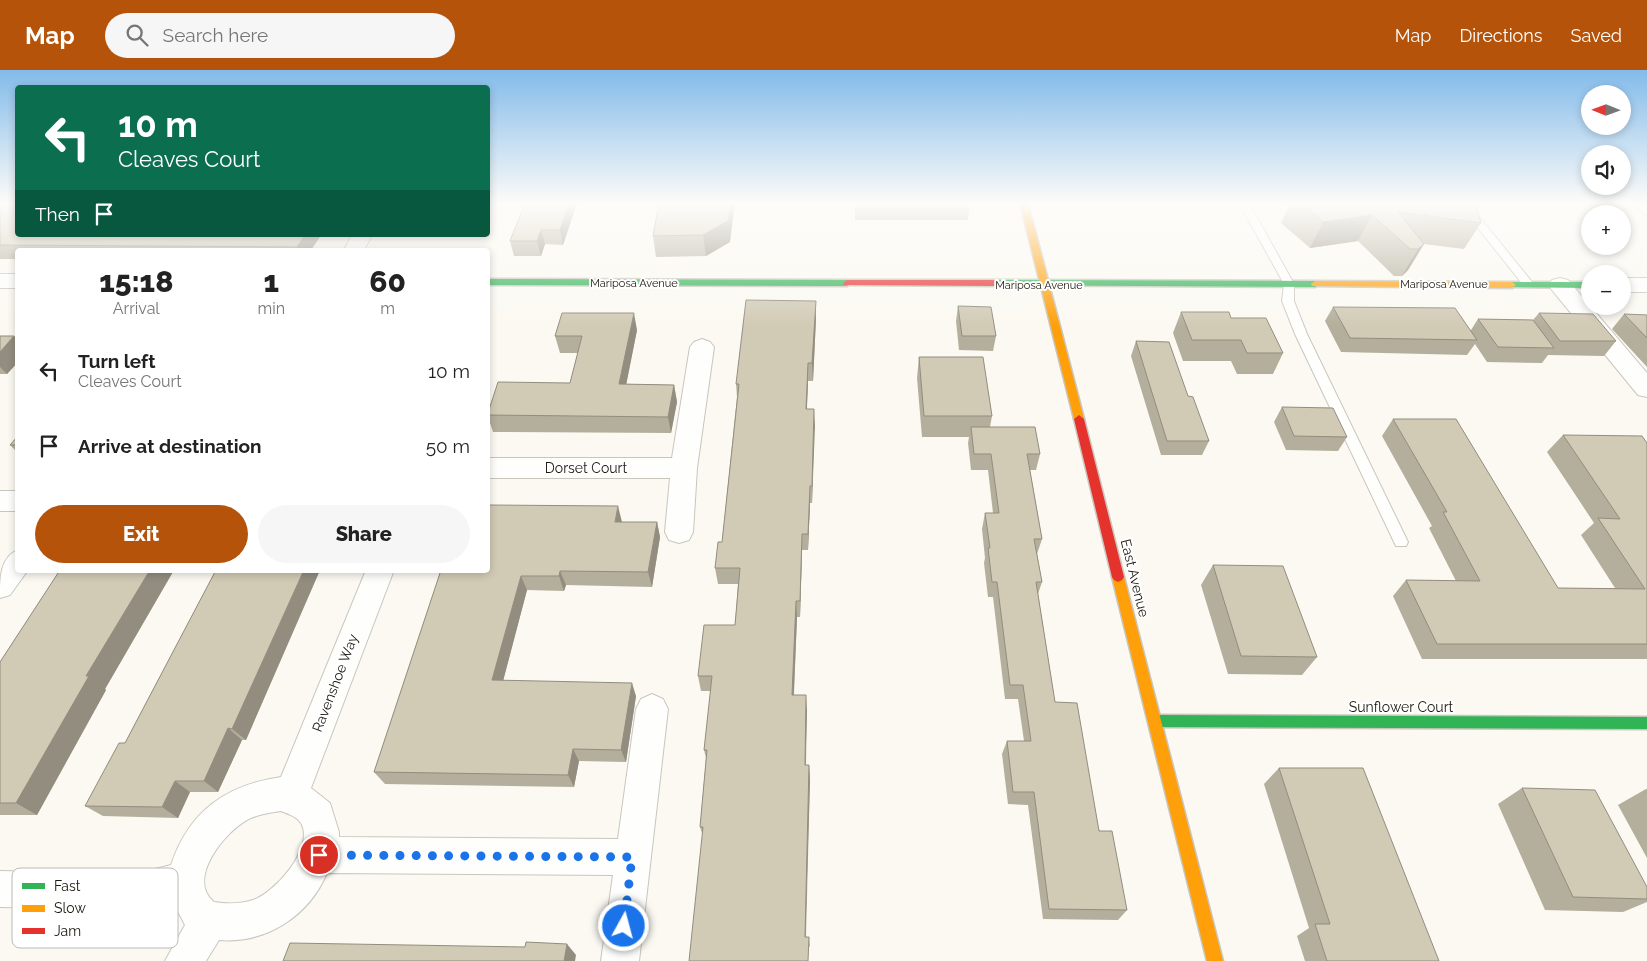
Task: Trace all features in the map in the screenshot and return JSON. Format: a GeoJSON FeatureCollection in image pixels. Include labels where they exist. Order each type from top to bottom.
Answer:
{"type":"FeatureCollection","features":[{"type":"Feature","properties":{"kind":"street","name":"East Avenue"},"geometry":{"type":"LineString","coordinates":[[1034,245],[1156,721],[1215,961]]}},
{"type":"Feature","properties":{"kind":"street"},"geometry":{"type":"LineString","coordinates":[[0,281],[15,281]]}},
{"type":"Feature","properties":{"kind":"street"},"geometry":{"type":"LineString","coordinates":[[1560,285],[1647,390]]}},
{"type":"Feature","properties":{"kind":"street","name":"Mariposa Avenue"},"geometry":{"type":"LineString","coordinates":[[490,286],[1581,285]]}},
{"type":"Feature","properties":{"kind":"street"},"geometry":{"type":"LineString","coordinates":[[1631,285],[1647,285]]}},
{"type":"Feature","properties":{"kind":"street"},"geometry":{"type":"LineString","coordinates":[[679,532],[684,468],[702,347]]}},
{"type":"Feature","properties":{"kind":"street","name":"Dorset Court"},"geometry":{"type":"LineString","coordinates":[[490,468],[684,468]]}},
{"type":"Feature","properties":{"kind":"street"},"geometry":{"type":"LineString","coordinates":[[0,501],[15,501]]}},
{"type":"Feature","properties":{"kind":"street"},"geometry":{"type":"LineString","coordinates":[[0,586],[15,565]]}},
{"type":"Feature","properties":{"kind":"street","name":"Ravenshoe Way"},"geometry":{"type":"LineString","coordinates":[[291,796],[379,573]]}},
{"type":"Feature","properties":{"kind":"street"},"geometry":{"type":"LineString","coordinates":[[620,961],[652,709]]}},
{"type":"Feature","properties":{"kind":"street","name":"Sunflower Court"},"geometry":{"type":"LineString","coordinates":[[1156,721],[1647,723]]}},
{"type":"Feature","properties":{"kind":"street"},"geometry":{"type":"LineString","coordinates":[[281,794],[301,799],[317,815],[322,833],[319,855],[307,878],[288,899],[264,915],[234,923],[210,920],[195,910],[186,891],[188,865],[200,842],[215,823],[233,809],[258,798],[281,794]]}},
{"type":"Feature","properties":{"kind":"street"},"geometry":{"type":"LineString","coordinates":[[319,855],[632,857]]}},
{"type":"Feature","properties":{"kind":"street"},"geometry":{"type":"LineString","coordinates":[[178,882],[187,880]]}},
{"type":"Feature","properties":{"kind":"street"},"geometry":{"type":"LineString","coordinates":[[184,961],[210,920]]}},
{"type":"Feature","properties":{"kind":"lane"},"geometry":{"type":"LineString","coordinates":[[1267,245],[1289,284],[1288,301],[1301,334],[1400,542]]}},
{"type":"Feature","properties":{"kind":"lane"},"geometry":{"type":"LineString","coordinates":[[1496,245],[1528,284]]}},
{"type":"Feature","properties":{"kind":"building"},"geometry":{"type":"Polygon","coordinates":[[[0,245],[299,245],[297,247],[0,245]]]}},
{"type":"Feature","properties":{"kind":"building"},"geometry":{"type":"Polygon","coordinates":[[[1405,245],[1423,245],[1418,249],[1410,249],[1405,245]]]}},
{"type":"Feature","properties":{"kind":"building"},"geometry":{"type":"Polygon","coordinates":[[[746,300],[816,301],[812,363],[808,363],[806,409],[814,409],[812,486],[810,486],[808,534],[802,534],[800,601],[796,601],[792,695],[806,695],[805,765],[809,765],[805,937],[809,937],[808,961],[689,961],[703,827],[700,827],[707,750],[704,750],[712,676],[698,676],[704,625],[735,625],[740,568],[715,568],[718,542],[722,542],[739,384],[736,384],[746,300]]]}},
{"type":"Feature","properties":{"kind":"building"},"geometry":{"type":"Polygon","coordinates":[[[958,306],[991,307],[996,336],[962,336],[958,306]]]}},
{"type":"Feature","properties":{"kind":"building"},"geometry":{"type":"Polygon","coordinates":[[[1333,307],[1455,308],[1477,340],[1350,338],[1333,307]]]}},
{"type":"Feature","properties":{"kind":"building"},"geometry":{"type":"Polygon","coordinates":[[[1181,312],[1229,312],[1231,318],[1266,318],[1283,353],[1247,353],[1241,340],[1192,340],[1181,312]]]}},
{"type":"Feature","properties":{"kind":"building"},"geometry":{"type":"Polygon","coordinates":[[[562,313],[634,313],[619,384],[674,385],[668,417],[490,415],[490,407],[498,382],[570,383],[582,336],[555,336],[562,313]]]}},
{"type":"Feature","properties":{"kind":"building"},"geometry":{"type":"Polygon","coordinates":[[[1539,313],[1594,315],[1616,341],[1560,341],[1539,313]]]}},
{"type":"Feature","properties":{"kind":"building"},"geometry":{"type":"Polygon","coordinates":[[[1625,315],[1647,315],[1647,338],[1625,315]]]}},
{"type":"Feature","properties":{"kind":"building"},"geometry":{"type":"Polygon","coordinates":[[[1478,319],[1533,320],[1554,348],[1498,347],[1478,319]]]}},
{"type":"Feature","properties":{"kind":"building"},"geometry":{"type":"Polygon","coordinates":[[[0,336],[14,336],[0,352],[0,336]]]}},
{"type":"Feature","properties":{"kind":"building"},"geometry":{"type":"Polygon","coordinates":[[[1136,341],[1169,342],[1188,396],[1193,397],[1209,441],[1167,441],[1136,341]]]}},
{"type":"Feature","properties":{"kind":"building"},"geometry":{"type":"Polygon","coordinates":[[[919,357],[983,357],[992,416],[924,416],[919,357]]]}},
{"type":"Feature","properties":{"kind":"building"},"geometry":{"type":"Polygon","coordinates":[[[1282,407],[1333,408],[1347,437],[1294,436],[1282,407]]]}},
{"type":"Feature","properties":{"kind":"building"},"geometry":{"type":"Polygon","coordinates":[[[1393,419],[1456,419],[1558,588],[1645,589],[1598,518],[1620,519],[1563,435],[1642,436],[1647,443],[1647,644],[1437,644],[1406,580],[1480,581],[1443,512],[1447,512],[1393,419]]]}},
{"type":"Feature","properties":{"kind":"building"},"geometry":{"type":"Polygon","coordinates":[[[971,427],[1035,427],[1040,454],[1027,454],[1042,539],[1034,539],[1042,582],[1036,582],[1055,702],[1077,703],[1099,831],[1112,831],[1127,910],[1049,909],[1034,792],[1013,792],[1007,741],[1031,741],[1023,685],[1010,685],[997,582],[992,582],[985,513],[999,513],[991,454],[974,454],[971,427]]]}},
{"type":"Feature","properties":{"kind":"building"},"geometry":{"type":"Polygon","coordinates":[[[490,505],[618,506],[615,522],[657,522],[648,572],[560,571],[559,576],[521,576],[492,680],[632,683],[621,750],[573,749],[568,775],[374,772],[440,573],[490,573],[490,505]]]}},
{"type":"Feature","properties":{"kind":"building"},"geometry":{"type":"Polygon","coordinates":[[[1213,565],[1283,566],[1317,657],[1241,656],[1213,565]]]}},
{"type":"Feature","properties":{"kind":"building"},"geometry":{"type":"Polygon","coordinates":[[[58,573],[148,573],[86,676],[89,676],[16,803],[0,803],[0,662],[58,573]]]}},
{"type":"Feature","properties":{"kind":"building"},"geometry":{"type":"Polygon","coordinates":[[[214,573],[303,573],[232,729],[228,728],[204,781],[175,781],[162,807],[85,806],[119,743],[125,743],[214,573]]]}},
{"type":"Feature","properties":{"kind":"building"},"geometry":{"type":"Polygon","coordinates":[[[1279,768],[1363,768],[1439,961],[1327,961],[1315,924],[1330,924],[1279,768]]]}},
{"type":"Feature","properties":{"kind":"building"},"geometry":{"type":"Polygon","coordinates":[[[1522,788],[1595,790],[1647,887],[1647,899],[1573,897],[1522,788]]]}},
{"type":"Feature","properties":{"kind":"building"},"geometry":{"type":"Polygon","coordinates":[[[526,942],[567,944],[564,961],[283,961],[290,943],[525,947],[526,942]]]}},
{"type":"Feature","properties":{"kind":"traffic: fast"},"geometry":{"type":"LineString","coordinates":[[490,282],[847,283]]}},
{"type":"Feature","properties":{"kind":"traffic: fast"},"geometry":{"type":"LineString","coordinates":[[999,283],[1315,284]]}},
{"type":"Feature","properties":{"kind":"traffic: fast"},"geometry":{"type":"LineString","coordinates":[[1512,285],[1581,285]]}},
{"type":"Feature","properties":{"kind":"traffic: fast"},"geometry":{"type":"LineString","coordinates":[[1156,721],[1647,723]]}},
{"type":"Feature","properties":{"kind":"traffic: slow"},"geometry":{"type":"LineString","coordinates":[[1035,245],[1079,419]]}},
{"type":"Feature","properties":{"kind":"traffic: slow"},"geometry":{"type":"LineString","coordinates":[[1315,284],[1512,285]]}},
{"type":"Feature","properties":{"kind":"traffic: slow"},"geometry":{"type":"LineString","coordinates":[[1118,577],[1215,961]]}},
{"type":"Feature","properties":{"kind":"traffic: jam"},"geometry":{"type":"LineString","coordinates":[[847,283],[999,283]]}},
{"type":"Feature","properties":{"kind":"traffic: jam"},"geometry":{"type":"LineString","coordinates":[[1079,419],[1118,577]]}},
{"type":"Feature","properties":{"kind":"route"},"geometry":{"type":"LineString","coordinates":[[319,855],[632,857],[624,926]]}}]}
